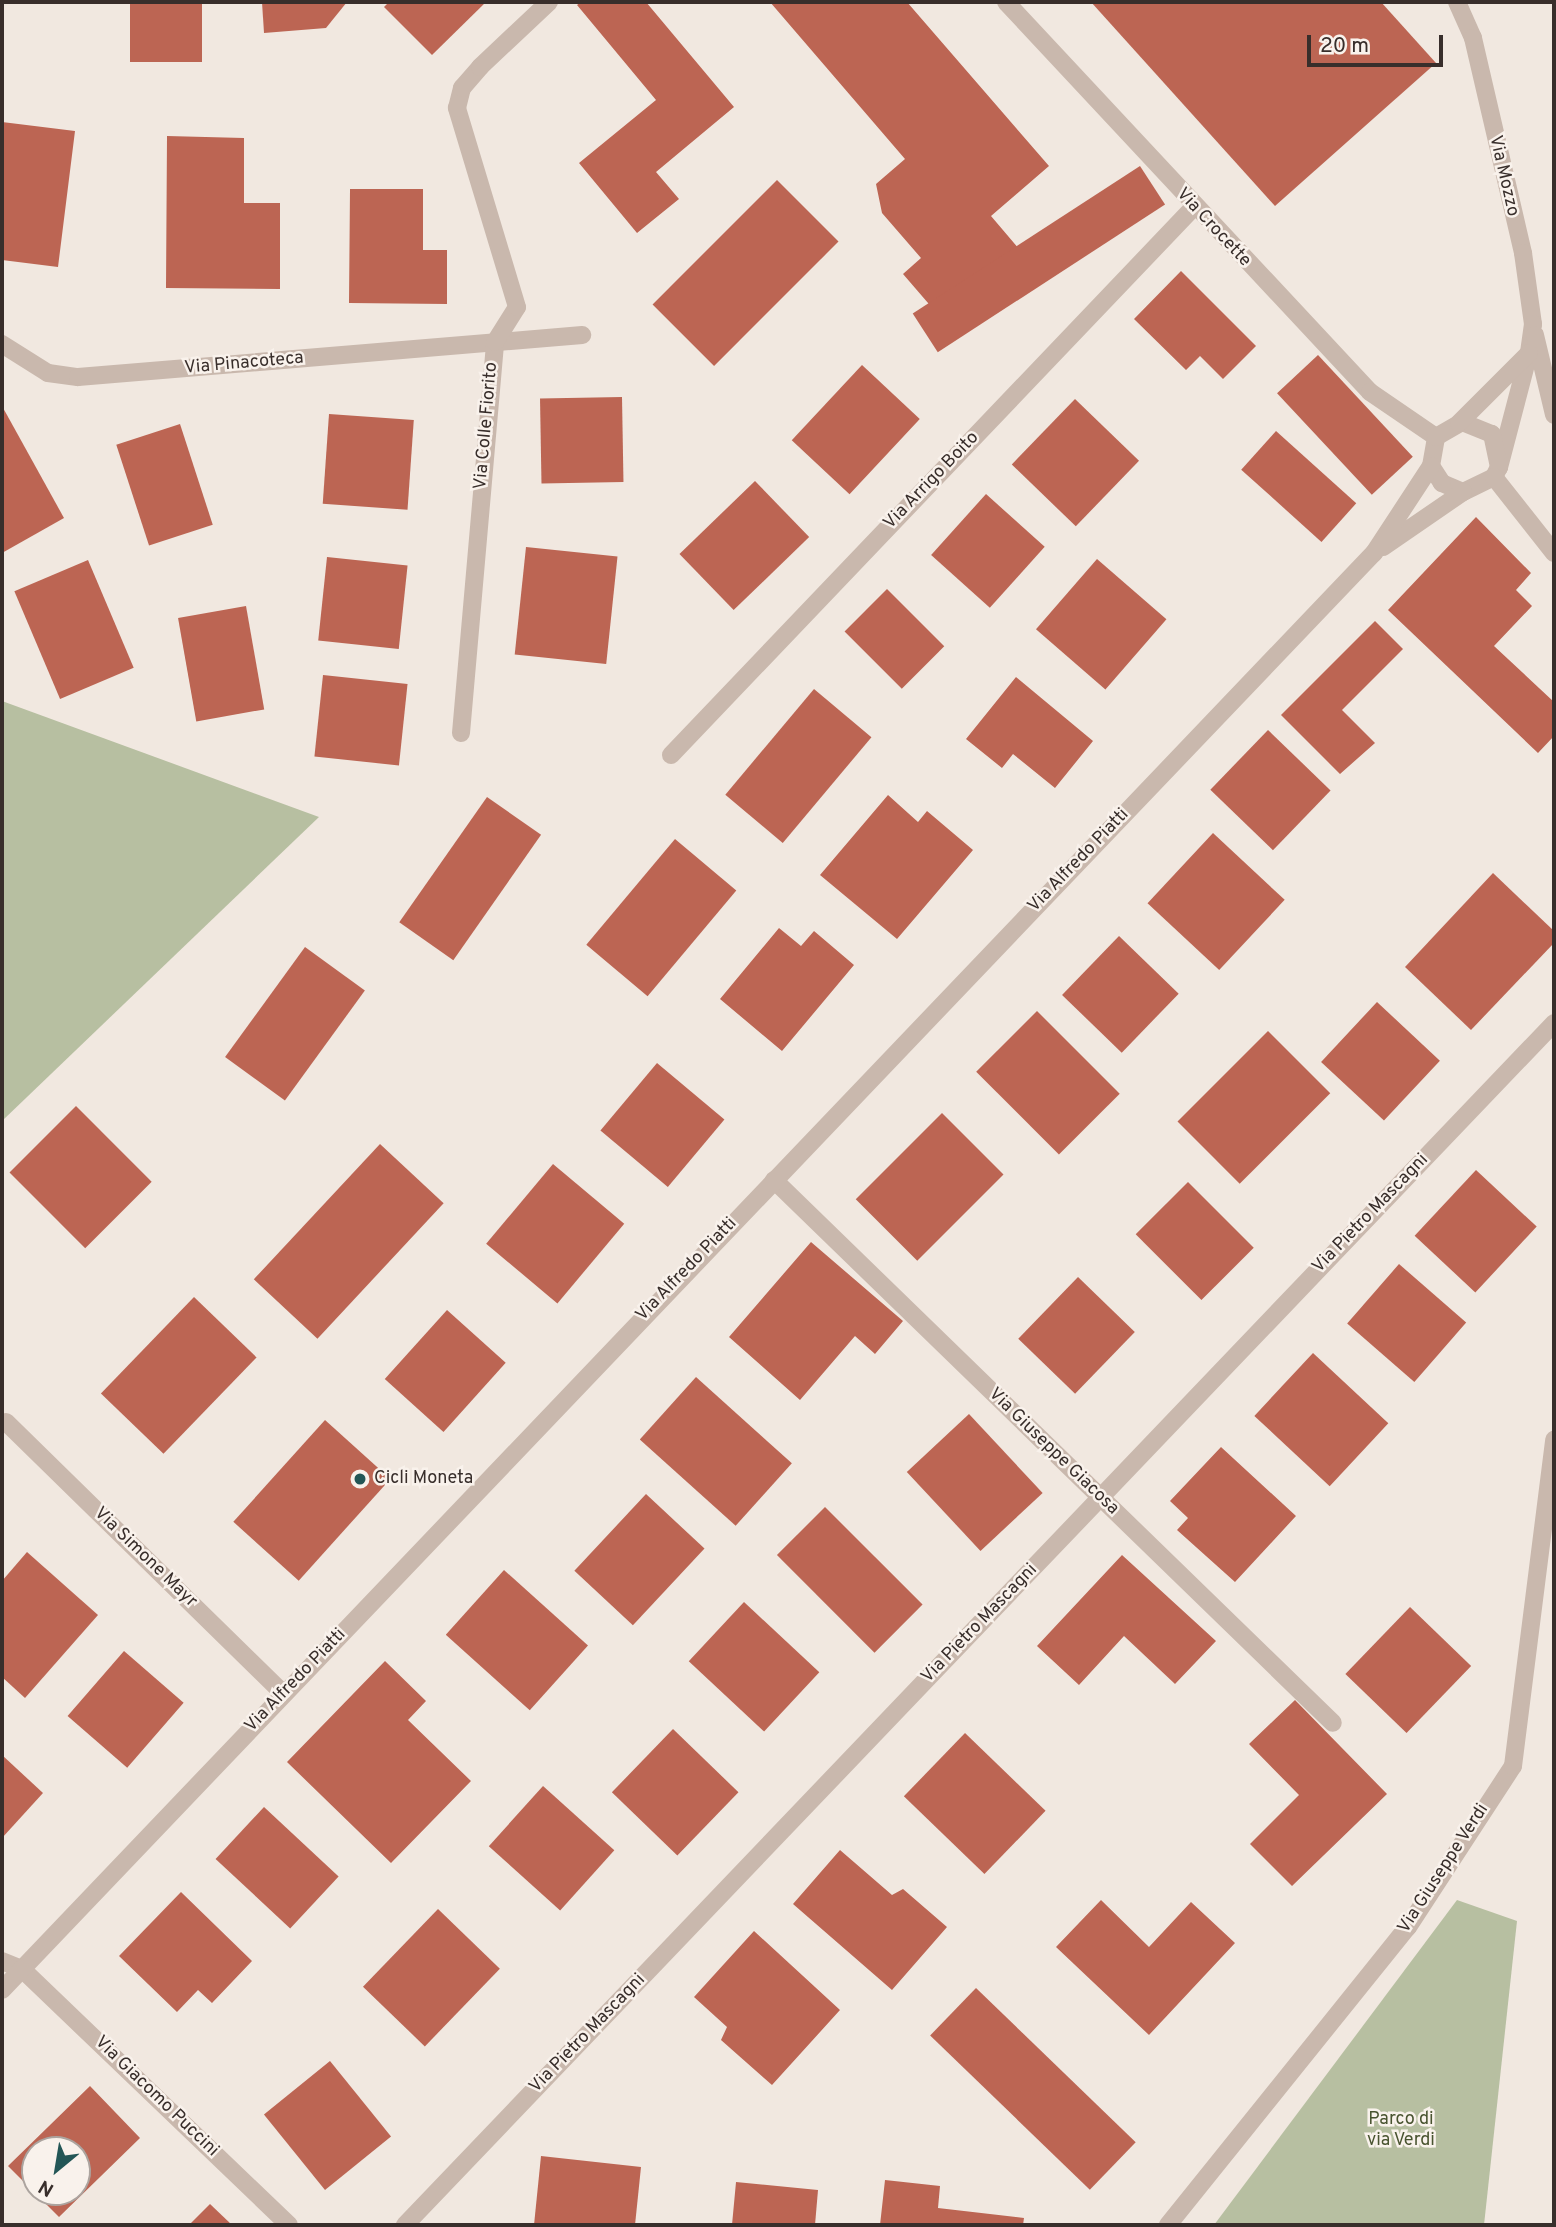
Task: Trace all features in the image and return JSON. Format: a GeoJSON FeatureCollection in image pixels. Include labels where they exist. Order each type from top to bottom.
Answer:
{"type":"FeatureCollection","features":[{"type":"Feature","properties":{"kind":"street","name":"Via Colle Fiorito"},"geometry":{"type":"LineString","coordinates":[[461,733],[495,342],[517,307],[457,108],[462,89],[480,67],[549,2]]}},
{"type":"Feature","properties":{"kind":"street","name":"Via Crocette"},"geometry":{"type":"LineString","coordinates":[[1006,2],[1193,208],[1370,392],[1436,436]]}},
{"type":"Feature","properties":{"kind":"street","name":"Via Mozzo"},"geometry":{"type":"LineString","coordinates":[[1457,2],[1473,38],[1503,188],[1523,253],[1533,324],[1529,353],[1496,472]]}},
{"type":"Feature","properties":{"kind":"street","name":"Via Arrigo Boito"},"geometry":{"type":"LineString","coordinates":[[671,755],[1193,208]]}},
{"type":"Feature","properties":{"kind":"street"},"geometry":{"type":"LineString","coordinates":[[1533,324],[1554,415]]}},
{"type":"Feature","properties":{"kind":"street","name":"Via Pinacoteca"},"geometry":{"type":"LineString","coordinates":[[2,344],[48,373],[78,377],[582,335]]}},
{"type":"Feature","properties":{"kind":"street"},"geometry":{"type":"LineString","coordinates":[[1496,472],[1463,492],[1442,483],[1431,466],[1436,436],[1459,423],[1529,353]]}},
{"type":"Feature","properties":{"kind":"street"},"geometry":{"type":"LineString","coordinates":[[1459,423],[1472,422],[1492,434],[1496,472],[1554,554]]}},
{"type":"Feature","properties":{"kind":"street","name":"Via Alfredo Piatti"},"geometry":{"type":"LineString","coordinates":[[2,1990],[1374,553],[1431,466]]}},
{"type":"Feature","properties":{"kind":"street","name":"Via Alfredo Piatti"},"geometry":{"type":"LineString","coordinates":[[1374,553],[1463,492]]}},
{"type":"Feature","properties":{"kind":"street","name":"Via Pietro Mascagni"},"geometry":{"type":"LineString","coordinates":[[405,2225],[1554,1023]]}},
{"type":"Feature","properties":{"kind":"street","name":"Via Giuseppe Giacosa"},"geometry":{"type":"LineString","coordinates":[[774,1180],[1333,1723]]}},
{"type":"Feature","properties":{"kind":"street","name":"Via Simone Mayr"},"geometry":{"type":"LineString","coordinates":[[6,1422],[283,1693]]}},
{"type":"Feature","properties":{"kind":"street","name":"Via Giuseppe Verdi"},"geometry":{"type":"LineString","coordinates":[[1168,2225],[1408,1927],[1513,1766],[1554,1440]]}},
{"type":"Feature","properties":{"kind":"street"},"geometry":{"type":"LineString","coordinates":[[2,1961],[22,1969]]}},
{"type":"Feature","properties":{"kind":"street","name":"Via Giacomo Puccini"},"geometry":{"type":"LineString","coordinates":[[22,1969],[289,2225]]}},
{"type":"Feature","properties":{"kind":"green space"},"geometry":{"type":"Polygon","coordinates":[[[2,701],[319,817],[2,1121],[2,701]]]}},
{"type":"Feature","properties":{"kind":"green space","name":"Parco di via Verdi"},"geometry":{"type":"Polygon","coordinates":[[[1457,1900],[1517,1921],[1484,2225],[1214,2225],[1457,1900]]]}},
{"type":"Feature","properties":{"kind":"building"},"geometry":{"type":"Polygon","coordinates":[[[130,2],[202,2],[202,62],[130,62],[130,2]]]}},
{"type":"Feature","properties":{"kind":"building"},"geometry":{"type":"Polygon","coordinates":[[[262,2],[347,2],[326,28],[264,33],[262,2]]]}},
{"type":"Feature","properties":{"kind":"building"},"geometry":{"type":"Polygon","coordinates":[[[389,2],[486,2],[432,55],[384,7],[389,2]]]}},
{"type":"Feature","properties":{"kind":"building"},"geometry":{"type":"Polygon","coordinates":[[[581,2],[646,2],[734,107],[656,172],[679,199],[637,233],[579,163],[656,100],[577,5],[581,2]]]}},
{"type":"Feature","properties":{"kind":"building"},"geometry":{"type":"Polygon","coordinates":[[[770,2],[907,2],[1049,166],[991,216],[1026,257],[947,325],[903,274],[921,258],[882,213],[876,184],[905,159],[770,2]]]}},
{"type":"Feature","properties":{"kind":"building"},"geometry":{"type":"Polygon","coordinates":[[[1091,2],[1381,2],[1436,63],[1275,206],[1091,2]]]}},
{"type":"Feature","properties":{"kind":"building"},"geometry":{"type":"Polygon","coordinates":[[[2,122],[75,131],[58,267],[2,260],[2,122]]]}},
{"type":"Feature","properties":{"kind":"building"},"geometry":{"type":"Polygon","coordinates":[[[167,136],[244,138],[244,203],[280,203],[280,289],[166,288],[167,136]]]}},
{"type":"Feature","properties":{"kind":"building"},"geometry":{"type":"Polygon","coordinates":[[[1140,166],[1165,205],[938,352],[913,314],[1140,166]]]}},
{"type":"Feature","properties":{"kind":"building"},"geometry":{"type":"Polygon","coordinates":[[[777,180],[839,242],[714,366],[653,304],[777,180]]]}},
{"type":"Feature","properties":{"kind":"building"},"geometry":{"type":"Polygon","coordinates":[[[350,189],[423,189],[423,250],[447,250],[447,304],[349,303],[350,189]]]}},
{"type":"Feature","properties":{"kind":"building"},"geometry":{"type":"Polygon","coordinates":[[[1181,271],[1256,346],[1223,379],[1200,356],[1186,370],[1134,319],[1181,271]]]}},
{"type":"Feature","properties":{"kind":"building"},"geometry":{"type":"Polygon","coordinates":[[[1318,355],[1413,457],[1372,495],[1277,393],[1318,355]]]}},
{"type":"Feature","properties":{"kind":"building"},"geometry":{"type":"Polygon","coordinates":[[[862,365],[920,419],[850,494],[792,440],[862,365]]]}},
{"type":"Feature","properties":{"kind":"building"},"geometry":{"type":"Polygon","coordinates":[[[622,397],[623,482],[541,483],[540,398],[622,397]]]}},
{"type":"Feature","properties":{"kind":"building"},"geometry":{"type":"Polygon","coordinates":[[[1075,399],[1139,461],[1076,526],[1012,464],[1075,399]]]}},
{"type":"Feature","properties":{"kind":"building"},"geometry":{"type":"Polygon","coordinates":[[[2,406],[64,518],[2,553],[2,406]]]}},
{"type":"Feature","properties":{"kind":"building"},"geometry":{"type":"Polygon","coordinates":[[[329,414],[414,420],[408,510],[323,504],[329,414]]]}},
{"type":"Feature","properties":{"kind":"building"},"geometry":{"type":"Polygon","coordinates":[[[180,424],[213,525],[149,546],[116,445],[180,424]]]}},
{"type":"Feature","properties":{"kind":"building"},"geometry":{"type":"Polygon","coordinates":[[[1276,431],[1356,503],[1321,542],[1241,470],[1276,431]]]}},
{"type":"Feature","properties":{"kind":"building"},"geometry":{"type":"Polygon","coordinates":[[[755,481],[809,537],[734,610],[679,554],[755,481]]]}},
{"type":"Feature","properties":{"kind":"building"},"geometry":{"type":"Polygon","coordinates":[[[986,494],[1045,547],[990,608],[931,555],[986,494]]]}},
{"type":"Feature","properties":{"kind":"building"},"geometry":{"type":"Polygon","coordinates":[[[1476,517],[1531,573],[1516,590],[1532,606],[1494,646],[1554,702],[1554,736],[1538,753],[1388,610],[1476,517]]]}},
{"type":"Feature","properties":{"kind":"building"},"geometry":{"type":"Polygon","coordinates":[[[526,547],[617,557],[606,664],[515,654],[526,547]]]}},
{"type":"Feature","properties":{"kind":"building"},"geometry":{"type":"Polygon","coordinates":[[[327,557],[408,565],[399,649],[318,641],[327,557]]]}},
{"type":"Feature","properties":{"kind":"building"},"geometry":{"type":"Polygon","coordinates":[[[1097,559],[1166,619],[1105,690],[1036,629],[1097,559]]]}},
{"type":"Feature","properties":{"kind":"building"},"geometry":{"type":"Polygon","coordinates":[[[88,560],[134,668],[60,699],[14,591],[88,560]]]}},
{"type":"Feature","properties":{"kind":"building"},"geometry":{"type":"Polygon","coordinates":[[[887,589],[944,646],[902,689],[845,631],[887,589]]]}},
{"type":"Feature","properties":{"kind":"building"},"geometry":{"type":"Polygon","coordinates":[[[246,606],[264,709],[196,721],[178,618],[246,606]]]}},
{"type":"Feature","properties":{"kind":"building"},"geometry":{"type":"Polygon","coordinates":[[[1375,621],[1403,649],[1342,710],[1375,743],[1340,774],[1281,715],[1375,621]]]}},
{"type":"Feature","properties":{"kind":"building"},"geometry":{"type":"Polygon","coordinates":[[[323,675],[408,684],[399,765],[314,757],[323,675]]]}},
{"type":"Feature","properties":{"kind":"building"},"geometry":{"type":"Polygon","coordinates":[[[1016,677],[1093,741],[1055,788],[1013,754],[1002,768],[966,739],[1016,677]]]}},
{"type":"Feature","properties":{"kind":"building"},"geometry":{"type":"Polygon","coordinates":[[[814,689],[871,737],[783,843],[725,795],[814,689]]]}},
{"type":"Feature","properties":{"kind":"building"},"geometry":{"type":"Polygon","coordinates":[[[1268,730],[1331,790],[1273,850],[1210,790],[1268,730]]]}},
{"type":"Feature","properties":{"kind":"building"},"geometry":{"type":"Polygon","coordinates":[[[888,795],[918,822],[927,811],[973,850],[897,939],[820,875],[888,795]]]}},
{"type":"Feature","properties":{"kind":"building"},"geometry":{"type":"Polygon","coordinates":[[[487,797],[541,835],[453,960],[399,922],[487,797]]]}},
{"type":"Feature","properties":{"kind":"building"},"geometry":{"type":"Polygon","coordinates":[[[1213,833],[1285,900],[1219,970],[1148,903],[1213,833]]]}},
{"type":"Feature","properties":{"kind":"building"},"geometry":{"type":"Polygon","coordinates":[[[675,839],[736,890],[648,996],[586,945],[675,839]]]}},
{"type":"Feature","properties":{"kind":"building"},"geometry":{"type":"Polygon","coordinates":[[[1493,873],[1554,931],[1554,943],[1471,1030],[1405,967],[1493,873]]]}},
{"type":"Feature","properties":{"kind":"building"},"geometry":{"type":"Polygon","coordinates":[[[779,928],[801,946],[814,931],[854,965],[782,1051],[720,999],[779,928]]]}},
{"type":"Feature","properties":{"kind":"building"},"geometry":{"type":"Polygon","coordinates":[[[1119,936],[1179,994],[1122,1053],[1062,995],[1119,936]]]}},
{"type":"Feature","properties":{"kind":"building"},"geometry":{"type":"Polygon","coordinates":[[[305,947],[365,990],[285,1101],[225,1057],[305,947]]]}},
{"type":"Feature","properties":{"kind":"building"},"geometry":{"type":"Polygon","coordinates":[[[1377,1002],[1440,1061],[1384,1121],[1321,1062],[1377,1002]]]}},
{"type":"Feature","properties":{"kind":"building"},"geometry":{"type":"Polygon","coordinates":[[[1037,1011],[1120,1094],[1059,1155],[976,1072],[1037,1011]]]}},
{"type":"Feature","properties":{"kind":"building"},"geometry":{"type":"Polygon","coordinates":[[[1268,1031],[1330,1093],[1240,1184],[1177,1122],[1268,1031]]]}},
{"type":"Feature","properties":{"kind":"building"},"geometry":{"type":"Polygon","coordinates":[[[657,1063],[724,1120],[668,1187],[600,1130],[657,1063]]]}},
{"type":"Feature","properties":{"kind":"building"},"geometry":{"type":"Polygon","coordinates":[[[76,1106],[152,1182],[85,1248],[10,1172],[76,1106]]]}},
{"type":"Feature","properties":{"kind":"building"},"geometry":{"type":"Polygon","coordinates":[[[942,1113],[1004,1175],[917,1261],[856,1199],[942,1113]]]}},
{"type":"Feature","properties":{"kind":"building"},"geometry":{"type":"Polygon","coordinates":[[[380,1144],[444,1203],[317,1339],[254,1279],[380,1144]]]}},
{"type":"Feature","properties":{"kind":"building"},"geometry":{"type":"Polygon","coordinates":[[[553,1164],[624,1224],[557,1303],[486,1244],[553,1164]]]}},
{"type":"Feature","properties":{"kind":"building"},"geometry":{"type":"Polygon","coordinates":[[[1476,1170],[1537,1227],[1475,1292],[1415,1236],[1476,1170]]]}},
{"type":"Feature","properties":{"kind":"building"},"geometry":{"type":"Polygon","coordinates":[[[1188,1182],[1254,1248],[1201,1300],[1136,1234],[1188,1182]]]}},
{"type":"Feature","properties":{"kind":"building"},"geometry":{"type":"Polygon","coordinates":[[[811,1242],[903,1321],[875,1354],[855,1336],[800,1400],[729,1337],[811,1242]]]}},
{"type":"Feature","properties":{"kind":"building"},"geometry":{"type":"Polygon","coordinates":[[[1399,1264],[1466,1322],[1414,1382],[1347,1324],[1399,1264]]]}},
{"type":"Feature","properties":{"kind":"building"},"geometry":{"type":"Polygon","coordinates":[[[1078,1277],[1135,1332],[1075,1394],[1018,1339],[1078,1277]]]}},
{"type":"Feature","properties":{"kind":"building"},"geometry":{"type":"Polygon","coordinates":[[[194,1297],[257,1357],[163,1454],[101,1393],[194,1297]]]}},
{"type":"Feature","properties":{"kind":"building"},"geometry":{"type":"Polygon","coordinates":[[[447,1310],[506,1363],[443,1432],[385,1379],[447,1310]]]}},
{"type":"Feature","properties":{"kind":"building"},"geometry":{"type":"Polygon","coordinates":[[[1313,1353],[1388,1423],[1330,1486],[1254,1416],[1313,1353]]]}},
{"type":"Feature","properties":{"kind":"building"},"geometry":{"type":"Polygon","coordinates":[[[696,1377],[792,1463],[736,1526],[640,1439],[696,1377]]]}},
{"type":"Feature","properties":{"kind":"building"},"geometry":{"type":"Polygon","coordinates":[[[969,1414],[1043,1493],[980,1551],[907,1472],[969,1414]]]}},
{"type":"Feature","properties":{"kind":"building"},"geometry":{"type":"Polygon","coordinates":[[[325,1420],[390,1479],[299,1581],[233,1522],[325,1420]]]}},
{"type":"Feature","properties":{"kind":"building"},"geometry":{"type":"Polygon","coordinates":[[[1221,1447],[1296,1516],[1235,1582],[1177,1530],[1188,1518],[1170,1501],[1221,1447]]]}},
{"type":"Feature","properties":{"kind":"building"},"geometry":{"type":"Polygon","coordinates":[[[646,1494],[705,1549],[633,1625],[574,1571],[646,1494]]]}},
{"type":"Feature","properties":{"kind":"building"},"geometry":{"type":"Polygon","coordinates":[[[825,1507],[923,1605],[874,1653],[777,1555],[825,1507]]]}},
{"type":"Feature","properties":{"kind":"building"},"geometry":{"type":"Polygon","coordinates":[[[27,1552],[98,1615],[25,1698],[2,1677],[2,1581],[27,1552]]]}},
{"type":"Feature","properties":{"kind":"building"},"geometry":{"type":"Polygon","coordinates":[[[1122,1555],[1216,1641],[1175,1684],[1124,1636],[1079,1685],[1037,1646],[1122,1555]]]}},
{"type":"Feature","properties":{"kind":"building"},"geometry":{"type":"Polygon","coordinates":[[[504,1570],[588,1646],[530,1710],[446,1635],[504,1570]]]}},
{"type":"Feature","properties":{"kind":"building"},"geometry":{"type":"Polygon","coordinates":[[[744,1602],[819,1672],[764,1731],[689,1661],[744,1602]]]}},
{"type":"Feature","properties":{"kind":"building"},"geometry":{"type":"Polygon","coordinates":[[[1410,1607],[1471,1666],[1407,1733],[1345,1674],[1410,1607]]]}},
{"type":"Feature","properties":{"kind":"building"},"geometry":{"type":"Polygon","coordinates":[[[124,1651],[184,1703],[127,1768],[68,1716],[124,1651]]]}},
{"type":"Feature","properties":{"kind":"building"},"geometry":{"type":"Polygon","coordinates":[[[385,1661],[426,1701],[408,1720],[471,1781],[391,1863],[287,1762],[385,1661]]]}},
{"type":"Feature","properties":{"kind":"building"},"geometry":{"type":"Polygon","coordinates":[[[1295,1700],[1387,1794],[1292,1886],[1250,1844],[1299,1795],[1249,1744],[1295,1700]]]}},
{"type":"Feature","properties":{"kind":"building"},"geometry":{"type":"Polygon","coordinates":[[[673,1729],[738,1792],[677,1856],[612,1792],[673,1729]]]}},
{"type":"Feature","properties":{"kind":"building"},"geometry":{"type":"Polygon","coordinates":[[[965,1733],[1046,1811],[984,1874],[904,1796],[965,1733]]]}},
{"type":"Feature","properties":{"kind":"building"},"geometry":{"type":"Polygon","coordinates":[[[2,1755],[43,1793],[2,1838],[2,1755]]]}},
{"type":"Feature","properties":{"kind":"building"},"geometry":{"type":"Polygon","coordinates":[[[543,1786],[614,1850],[560,1910],[489,1846],[543,1786]]]}},
{"type":"Feature","properties":{"kind":"building"},"geometry":{"type":"Polygon","coordinates":[[[264,1807],[339,1877],[290,1928],[216,1859],[264,1807]]]}},
{"type":"Feature","properties":{"kind":"building"},"geometry":{"type":"Polygon","coordinates":[[[840,1850],[892,1895],[903,1889],[947,1927],[892,1990],[793,1904],[840,1850]]]}},
{"type":"Feature","properties":{"kind":"building"},"geometry":{"type":"Polygon","coordinates":[[[181,1892],[252,1961],[212,2003],[198,1990],[177,2012],[119,1956],[181,1892]]]}},
{"type":"Feature","properties":{"kind":"building"},"geometry":{"type":"Polygon","coordinates":[[[1101,1900],[1149,1947],[1191,1902],[1235,1943],[1149,2035],[1056,1947],[1101,1900]]]}},
{"type":"Feature","properties":{"kind":"building"},"geometry":{"type":"Polygon","coordinates":[[[438,1909],[500,1969],[425,2046],[363,1987],[438,1909]]]}},
{"type":"Feature","properties":{"kind":"building"},"geometry":{"type":"Polygon","coordinates":[[[754,1931],[840,2010],[772,2085],[721,2040],[727,2027],[694,1997],[754,1931]]]}},
{"type":"Feature","properties":{"kind":"building"},"geometry":{"type":"Polygon","coordinates":[[[976,1988],[1136,2142],[1090,2190],[930,2035],[976,1988]]]}},
{"type":"Feature","properties":{"kind":"building"},"geometry":{"type":"Polygon","coordinates":[[[330,2061],[391,2136],[325,2190],[264,2114],[330,2061]]]}},
{"type":"Feature","properties":{"kind":"building"},"geometry":{"type":"Polygon","coordinates":[[[90,2086],[140,2138],[91,2186],[91,2136],[39,2136],[90,2086]]]}},
{"type":"Feature","properties":{"kind":"building"},"geometry":{"type":"Polygon","coordinates":[[[21,2153],[21,2179],[8,2166],[21,2153]]]}},
{"type":"Feature","properties":{"kind":"building"},"geometry":{"type":"Polygon","coordinates":[[[541,2156],[641,2167],[635,2225],[534,2225],[541,2156]]]}},
{"type":"Feature","properties":{"kind":"building"},"geometry":{"type":"Polygon","coordinates":[[[885,2180],[940,2186],[938,2208],[1024,2218],[1023,2225],[880,2225],[885,2180]]]}},
{"type":"Feature","properties":{"kind":"building"},"geometry":{"type":"Polygon","coordinates":[[[736,2182],[818,2190],[815,2225],[732,2225],[736,2182]]]}},
{"type":"Feature","properties":{"kind":"building"},"geometry":{"type":"Polygon","coordinates":[[[210,2204],[232,2225],[189,2225],[210,2204]]]}},
{"type":"Feature","properties":{"kind":"building"},"geometry":{"type":"Polygon","coordinates":[[[48,2206],[70,2206],[59,2217],[48,2206]]]}},
{"type":"Feature","properties":{"kind":"place","name":"Cicli Moneta"},"geometry":{"type":"Point","coordinates":[360,1479]}}]}
